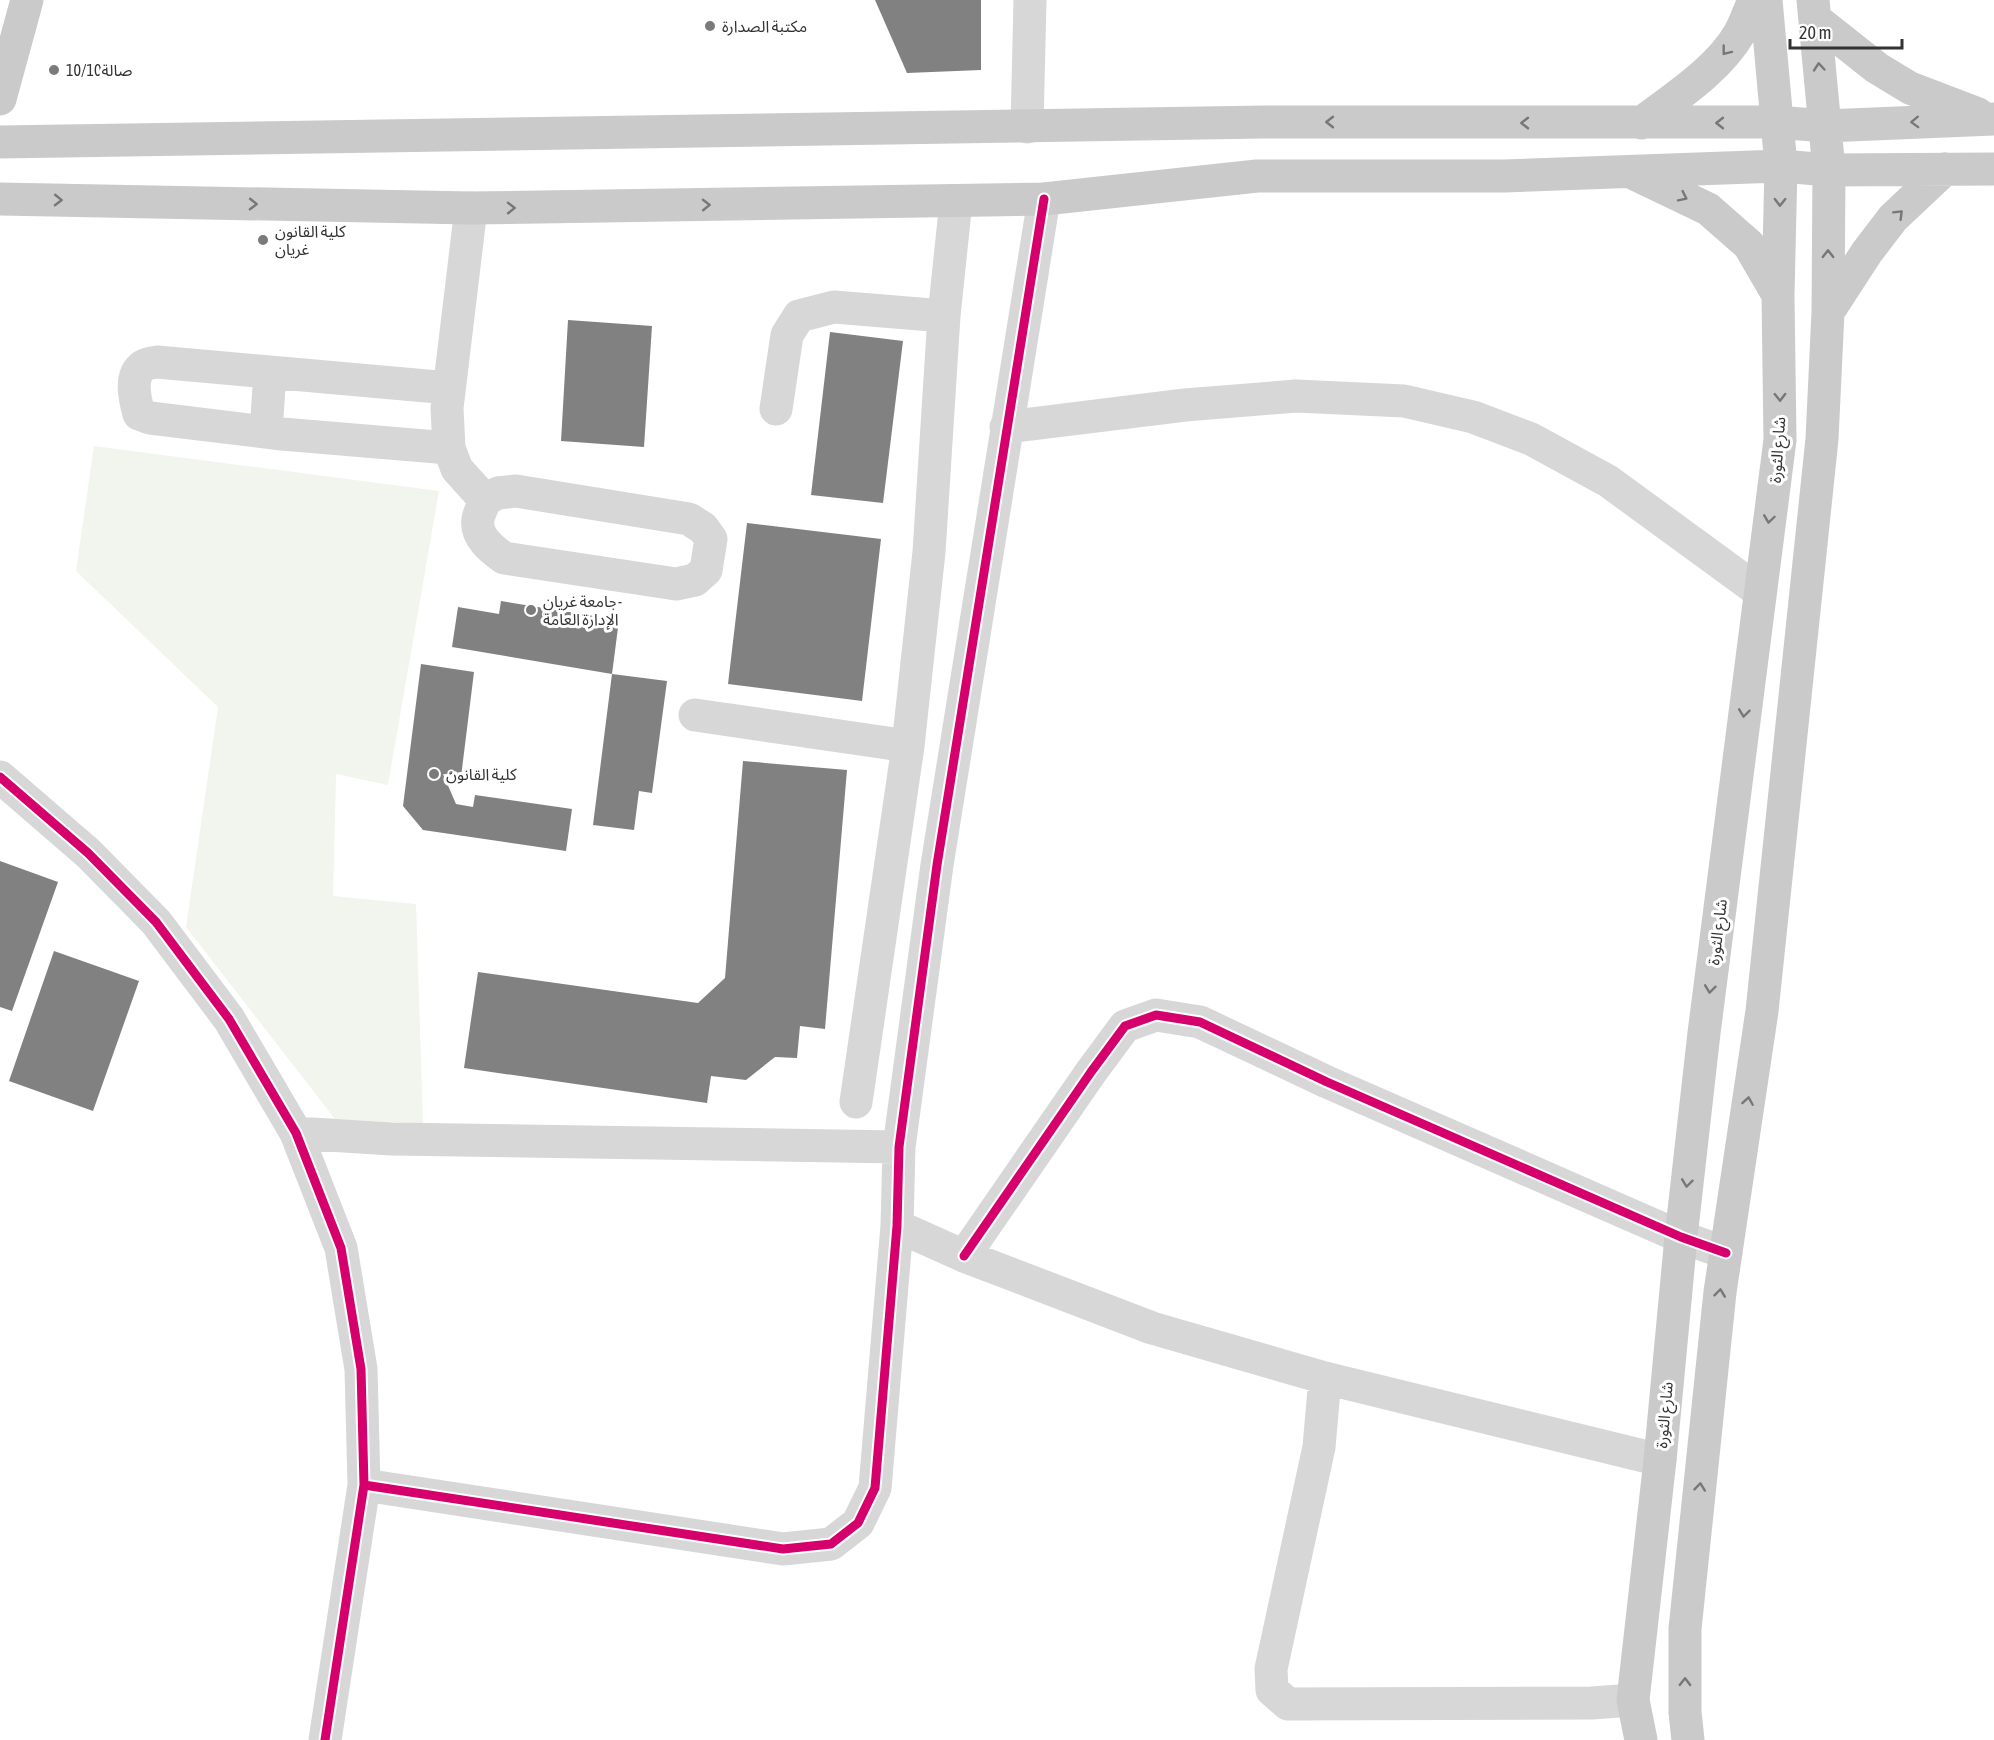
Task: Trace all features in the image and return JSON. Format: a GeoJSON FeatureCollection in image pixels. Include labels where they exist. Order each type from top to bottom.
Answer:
{"type":"FeatureCollection","features":[{"type":"Feature","properties":{"kind":"main road"},"geometry":{"type":"LineString","coordinates":[[0,99],[27,0]]}},
{"type":"Feature","properties":{"kind":"main road"},"geometry":{"type":"LineString","coordinates":[[1641,123],[1719,60],[1738,35],[1754,0]]}},
{"type":"Feature","properties":{"kind":"main road","name":"شارع الثورة"},"geometry":{"type":"LineString","coordinates":[[1641,1740],[1633,1701],[1660,1460],[1681,1237],[1706,1021],[1780,440],[1778,295],[1781,166],[1766,0]]}},
{"type":"Feature","properties":{"kind":"main road"},"geometry":{"type":"LineString","coordinates":[[1814,10],[1877,68],[1910,88],[1992,119]]}},
{"type":"Feature","properties":{"kind":"main road"},"geometry":{"type":"LineString","coordinates":[[1688,1740],[1684,1712],[1685,1629],[1719,1292],[1762,1011],[1822,439],[1828,312],[1828,170],[1814,10]]}},
{"type":"Feature","properties":{"kind":"main road"},"geometry":{"type":"LineString","coordinates":[[0,142],[1264,122],[1776,122],[1825,126],[1992,119]]}},
{"type":"Feature","properties":{"kind":"main road"},"geometry":{"type":"LineString","coordinates":[[0,199],[471,208],[956,201],[1044,199],[1257,176],[1504,176],[1781,166],[1828,170],[1994,169]]}},
{"type":"Feature","properties":{"kind":"main road"},"geometry":{"type":"LineString","coordinates":[[1828,312],[1867,252],[1893,218],[1945,169]]}},
{"type":"Feature","properties":{"kind":"main road"},"geometry":{"type":"LineString","coordinates":[[1631,172],[1708,209],[1749,245],[1778,295]]}},
{"type":"Feature","properties":{"kind":"street"},"geometry":{"type":"LineString","coordinates":[[1027,127],[1030,0]]}},
{"type":"Feature","properties":{"kind":"street"},"geometry":{"type":"LineString","coordinates":[[364,1485],[783,1549],[831,1544],[858,1523],[875,1488],[897,1226],[900,1147],[937,865],[1044,199]]}},
{"type":"Feature","properties":{"kind":"street"},"geometry":{"type":"LineString","coordinates":[[856,1102],[908,746],[928,552],[944,316],[956,201]]}},
{"type":"Feature","properties":{"kind":"street"},"geometry":{"type":"LineString","coordinates":[[471,208],[447,408],[449,448],[457,469],[485,500]]}},
{"type":"Feature","properties":{"kind":"street"},"geometry":{"type":"LineString","coordinates":[[776,409],[787,335],[799,316],[834,307],[944,316]]}},
{"type":"Feature","properties":{"kind":"street"},"geometry":{"type":"LineString","coordinates":[[449,388],[157,362],[143,365],[135,375],[135,400],[139,414],[150,418],[266,432],[449,448]]}},
{"type":"Feature","properties":{"kind":"street"},"geometry":{"type":"LineString","coordinates":[[266,432],[270,372]]}},
{"type":"Feature","properties":{"kind":"street"},"geometry":{"type":"LineString","coordinates":[[1006,428],[1185,405],[1296,396],[1404,401],[1473,417],[1531,439],[1608,481],[1760,592]]}},
{"type":"Feature","properties":{"kind":"street"},"geometry":{"type":"LineString","coordinates":[[516,491],[688,519],[703,528],[711,539],[706,570],[695,580],[676,585],[504,558],[490,549],[481,535],[477,520],[485,500],[498,492],[516,491]]}},
{"type":"Feature","properties":{"kind":"street"},"geometry":{"type":"LineString","coordinates":[[695,716],[908,746]]}},
{"type":"Feature","properties":{"kind":"street"},"geometry":{"type":"LineString","coordinates":[[0,777],[88,853],[156,922],[229,1019],[296,1132],[341,1248],[361,1369],[364,1485],[325,1740]]}},
{"type":"Feature","properties":{"kind":"street"},"geometry":{"type":"LineString","coordinates":[[964,1256],[1125,1026],[1156,1015],[1200,1022],[1338,1087],[1681,1237],[1725,1253]]}},
{"type":"Feature","properties":{"kind":"street"},"geometry":{"type":"LineString","coordinates":[[296,1132],[392,1139],[900,1147]]}},
{"type":"Feature","properties":{"kind":"street"},"geometry":{"type":"LineString","coordinates":[[897,1226],[964,1256],[1152,1328],[1325,1378],[1660,1460]]}},
{"type":"Feature","properties":{"kind":"street"},"geometry":{"type":"LineString","coordinates":[[1325,1378],[1319,1447],[1271,1669],[1272,1690],[1288,1704],[1633,1701]]}},
{"type":"Feature","properties":{"kind":"shaded area"},"geometry":{"type":"Polygon","coordinates":[[[94,446],[439,491],[388,785],[336,774],[333,896],[416,904],[423,1124],[335,1119],[186,927],[218,707],[76,571],[94,446]]]}},
{"type":"Feature","properties":{"kind":"building"},"geometry":{"type":"Polygon","coordinates":[[[875,0],[981,0],[981,70],[907,73],[875,0]]]}},
{"type":"Feature","properties":{"kind":"building"},"geometry":{"type":"Polygon","coordinates":[[[568,320],[652,326],[644,447],[561,441],[568,320]]]}},
{"type":"Feature","properties":{"kind":"building"},"geometry":{"type":"Polygon","coordinates":[[[830,332],[903,341],[883,503],[811,495],[830,332]]]}},
{"type":"Feature","properties":{"kind":"building"},"geometry":{"type":"Polygon","coordinates":[[[747,523],[881,539],[862,701],[728,684],[747,523]]]}},
{"type":"Feature","properties":{"kind":"building"},"geometry":{"type":"Polygon","coordinates":[[[501,601],[619,620],[612,674],[452,647],[458,607],[499,614],[501,601]]]}},
{"type":"Feature","properties":{"kind":"building"},"geometry":{"type":"Polygon","coordinates":[[[421,664],[474,672],[461,777],[443,774],[456,804],[473,807],[475,795],[572,809],[566,851],[423,830],[403,806],[421,664]]]}},
{"type":"Feature","properties":{"kind":"building"},"geometry":{"type":"Polygon","coordinates":[[[612,674],[667,681],[652,793],[639,791],[634,830],[593,825],[612,674]]]}},
{"type":"Feature","properties":{"kind":"building"},"geometry":{"type":"Polygon","coordinates":[[[743,761],[847,770],[825,1029],[800,1026],[797,1058],[775,1057],[746,1080],[711,1076],[707,1103],[464,1068],[478,972],[698,1003],[725,978],[743,761]]]}},
{"type":"Feature","properties":{"kind":"building"},"geometry":{"type":"Polygon","coordinates":[[[0,861],[58,882],[12,1011],[0,1007],[0,861]]]}},
{"type":"Feature","properties":{"kind":"building"},"geometry":{"type":"Polygon","coordinates":[[[54,951],[139,981],[93,1111],[9,1081],[54,951]]]}},
{"type":"Feature","properties":{"kind":"cycle path"},"geometry":{"type":"LineString","coordinates":[[364,1485],[783,1549],[831,1544],[858,1523],[875,1488],[897,1226],[899,1147],[937,865],[1044,199]]}},
{"type":"Feature","properties":{"kind":"cycle path"},"geometry":{"type":"LineString","coordinates":[[0,777],[88,853],[156,922],[229,1019],[296,1133],[341,1248],[361,1369],[364,1485],[325,1740]]}},
{"type":"Feature","properties":{"kind":"cycle path"},"geometry":{"type":"LineString","coordinates":[[964,1256],[1125,1026],[1156,1015],[1200,1022],[1327,1082],[1681,1237],[1726,1253]]}},
{"type":"Feature","properties":{"kind":"place","name":"مكتبة الصدارة"},"geometry":{"type":"Point","coordinates":[710,26]}},
{"type":"Feature","properties":{"kind":"place","name":"صالة10/10"},"geometry":{"type":"Point","coordinates":[54,70]}},
{"type":"Feature","properties":{"kind":"place","name":"كلية القانون غريان"},"geometry":{"type":"Point","coordinates":[263,240]}},
{"type":"Feature","properties":{"kind":"place","name":"جامعة غريان- الإدارة العامة"},"geometry":{"type":"Point","coordinates":[531,610]}},
{"type":"Feature","properties":{"kind":"place","name":"كلية القانون"},"geometry":{"type":"Point","coordinates":[434,774]}}]}
